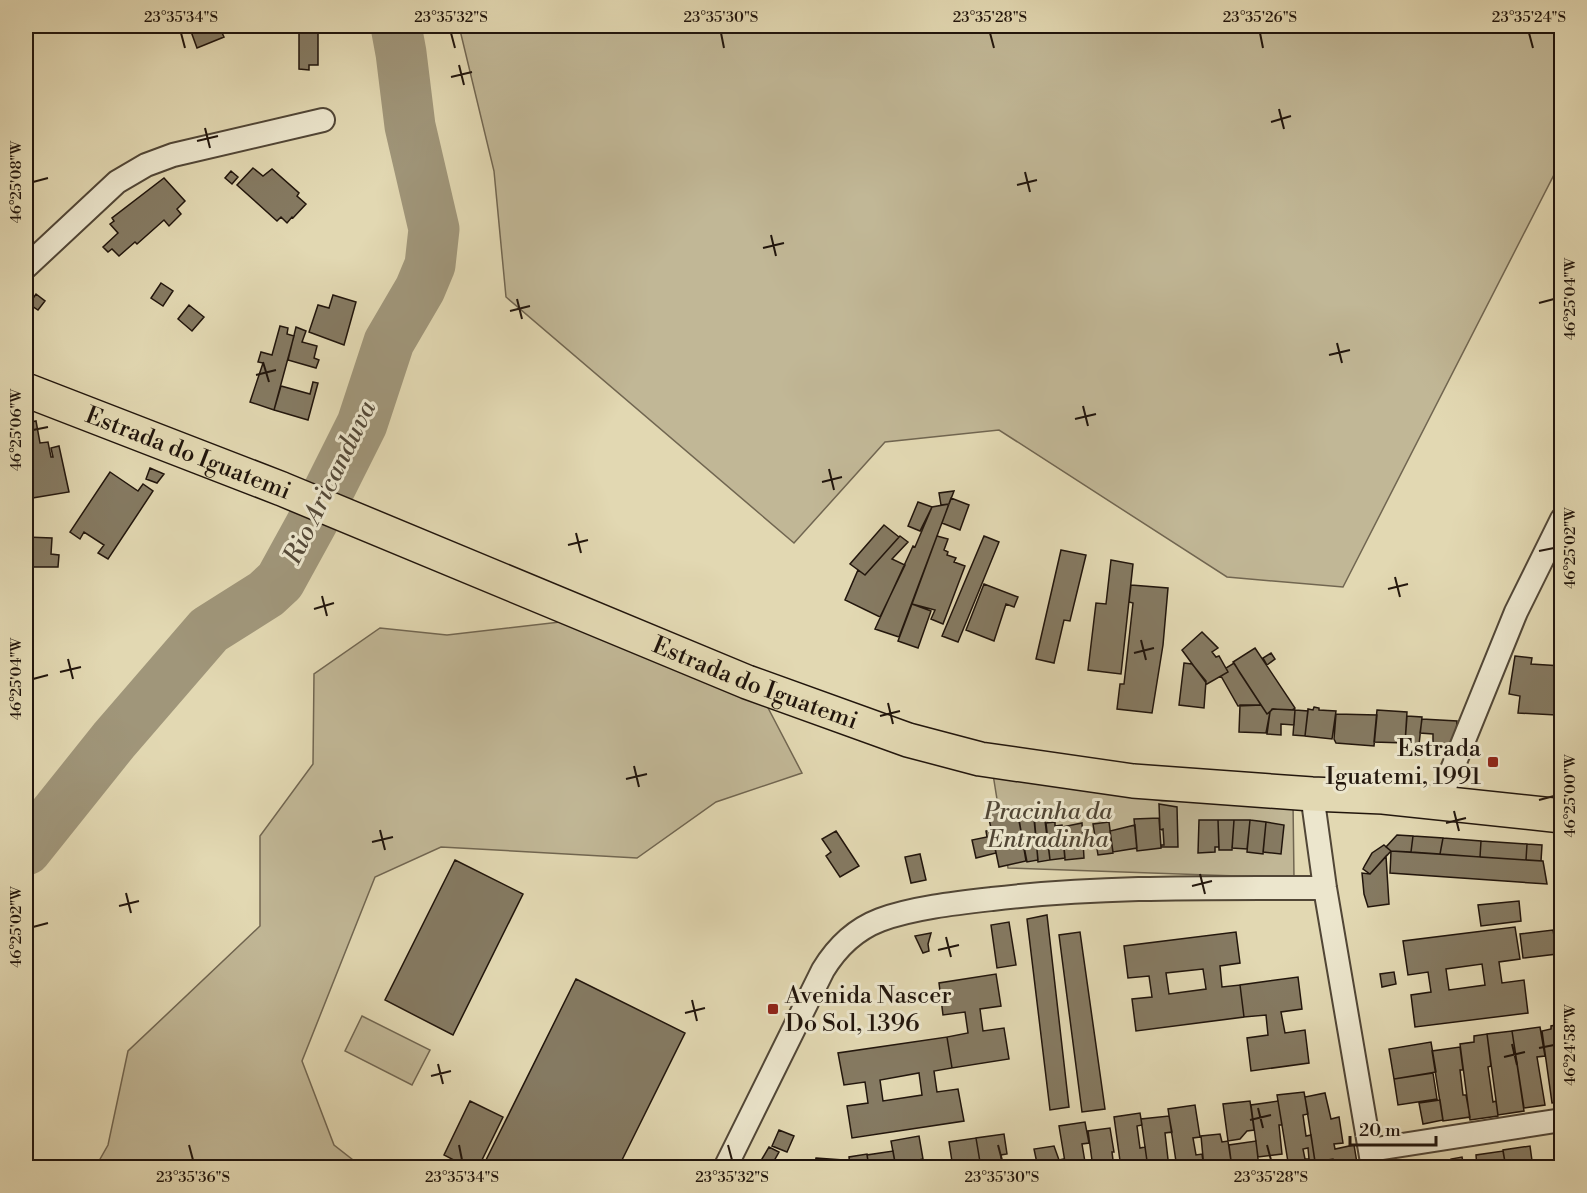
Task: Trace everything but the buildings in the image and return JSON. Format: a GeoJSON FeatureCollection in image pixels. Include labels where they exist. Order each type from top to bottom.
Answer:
{"type":"FeatureCollection","features":[{"type":"Feature","properties":{"kind":"main road","name":"Estrada do Iguatemi"},"geometry":{"type":"LineString","coordinates":[[26,390],[282,489],[747,682],[908,740],[980,759],[1133,781],[1383,797],[1562,816]]}},
{"type":"Feature","properties":{"kind":"street"},"geometry":{"type":"LineString","coordinates":[[26,267],[117,182],[146,165],[173,155],[323,120]]}},
{"type":"Feature","properties":{"kind":"street"},"geometry":{"type":"LineString","coordinates":[[1438,804],[1516,612],[1562,519]]}},
{"type":"Feature","properties":{"kind":"street"},"geometry":{"type":"LineString","coordinates":[[1312,794],[1325,888],[1372,1159],[1562,1120]]}},
{"type":"Feature","properties":{"kind":"street"},"geometry":{"type":"LineString","coordinates":[[724,1167],[822,970],[835,950],[850,936],[879,920],[939,906],[1051,892],[1192,888],[1325,888]]}},
{"type":"Feature","properties":{"kind":"green space"},"geometry":{"type":"Polygon","coordinates":[[[459,26],[1561,26],[1561,161],[1343,587],[1227,577],[999,430],[885,442],[794,543],[506,297],[494,171],[459,26]]]}},
{"type":"Feature","properties":{"kind":"green space"},"geometry":{"type":"Polygon","coordinates":[[[560,622],[766,704],[802,773],[716,802],[637,858],[441,847],[375,877],[302,1061],[334,1145],[362,1167],[95,1168],[108,1145],[128,1051],[260,926],[260,836],[313,764],[314,674],[380,628],[447,635],[560,622]]]}},
{"type":"Feature","properties":{"kind":"green space","name":"Pracinha da Entradinha"},"geometry":{"type":"Polygon","coordinates":[[[992,768],[1162,801],[1293,803],[1294,878],[1008,868],[992,768]]]}},
{"type":"Feature","properties":{"kind":"green space"},"geometry":{"type":"Polygon","coordinates":[[[362,1016],[430,1050],[412,1085],[345,1051],[362,1016]]]}},
{"type":"Feature","properties":{"kind":"waterway","name":"Rio Aricanduva"},"geometry":{"type":"LineString","coordinates":[[26,850],[114,740],[209,630],[266,594],[280,581],[362,424],[389,342],[420,289],[430,265],[434,229],[410,126],[396,26]]}},
{"type":"Feature","properties":{"kind":"place","name":"Estrada Iguatemi, 1991"},"geometry":{"type":"Point","coordinates":[1493,762]}},
{"type":"Feature","properties":{"kind":"place","name":"Avenida Nascer Do Sol, 1396"},"geometry":{"type":"Point","coordinates":[773,1009]}}]}
